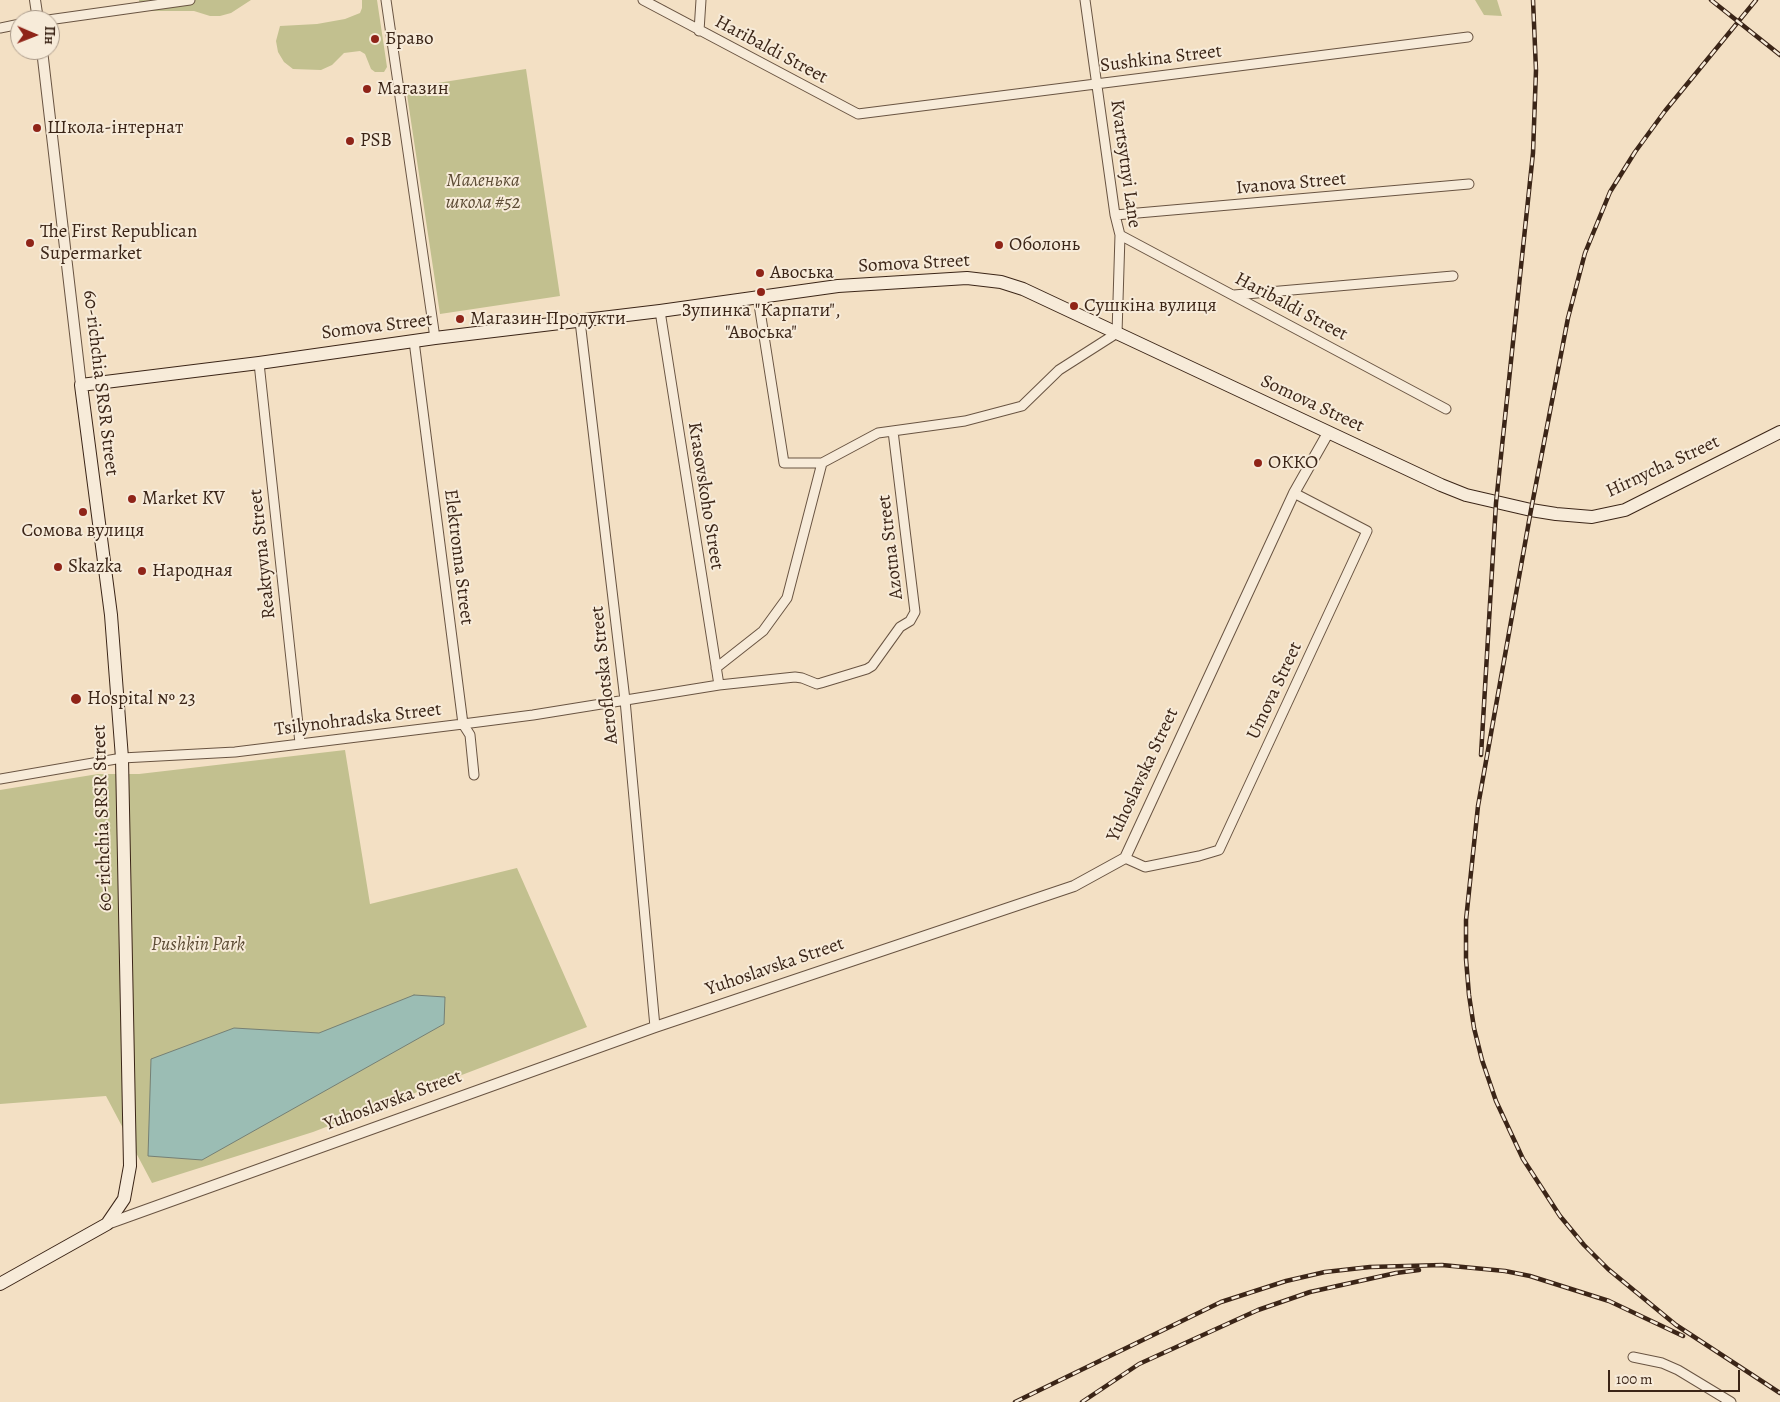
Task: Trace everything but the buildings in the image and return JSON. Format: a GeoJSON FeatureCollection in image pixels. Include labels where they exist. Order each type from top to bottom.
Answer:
{"type":"FeatureCollection","features":[{"type":"Feature","properties":{"kind":"main road","name":"Somova Street"},"geometry":{"type":"LineString","coordinates":[[81,384],[435,338],[660,312],[838,286],[967,278],[1001,282],[1023,290],[1414,473]]}},
{"type":"Feature","properties":{"kind":"main road","name":"60-richchia SRSR Street"},"geometry":{"type":"LineString","coordinates":[[81,384],[111,615],[122,758],[130,1166],[124,1199],[107,1224]]}},
{"type":"Feature","properties":{"kind":"main road","name":"Hirnycha Street"},"geometry":{"type":"LineString","coordinates":[[1414,473],[1466,495],[1496,503],[1556,514],[1592,516],[1625,510],[1780,432]]}},
{"type":"Feature","properties":{"kind":"main road","name":"Yuhoslavska Street"},"geometry":{"type":"LineString","coordinates":[[0,1284],[107,1224]]}},
{"type":"Feature","properties":{"kind":"street"},"geometry":{"type":"LineString","coordinates":[[60,18],[190,0]]}},
{"type":"Feature","properties":{"kind":"street"},"geometry":{"type":"LineString","coordinates":[[386,0],[435,338]]}},
{"type":"Feature","properties":{"kind":"street","name":"Haribaldi Street"},"geometry":{"type":"LineString","coordinates":[[642,0],[858,114]]}},
{"type":"Feature","properties":{"kind":"street"},"geometry":{"type":"LineString","coordinates":[[700,31],[701,0]]}},
{"type":"Feature","properties":{"kind":"street","name":"Kvartsytnyi Lane"},"geometry":{"type":"LineString","coordinates":[[1085,0],[1115,216],[1120,235],[1117,333]]}},
{"type":"Feature","properties":{"kind":"street","name":"Sushkina Street"},"geometry":{"type":"LineString","coordinates":[[858,114],[1468,37]]}},
{"type":"Feature","properties":{"kind":"street","name":"60-richchia SRSR Street"},"geometry":{"type":"LineString","coordinates":[[43,60],[81,384]]}},
{"type":"Feature","properties":{"kind":"street","name":"Ivanova Street"},"geometry":{"type":"LineString","coordinates":[[1115,216],[1469,184]]}},
{"type":"Feature","properties":{"kind":"street","name":"Haribaldi Street"},"geometry":{"type":"LineString","coordinates":[[1120,235],[1446,408]]}},
{"type":"Feature","properties":{"kind":"street"},"geometry":{"type":"LineString","coordinates":[[1234,295],[1453,276]]}},
{"type":"Feature","properties":{"kind":"street"},"geometry":{"type":"LineString","coordinates":[[758,298],[784,463],[822,463],[878,433],[965,420],[1022,406],[1059,370],[1117,333]]}},
{"type":"Feature","properties":{"kind":"street","name":"Krasovskoho Street"},"geometry":{"type":"LineString","coordinates":[[660,312],[719,685]]}},
{"type":"Feature","properties":{"kind":"street","name":"Aeroflotska Street"},"geometry":{"type":"LineString","coordinates":[[580,321],[625,700],[655,1027]]}},
{"type":"Feature","properties":{"kind":"street","name":"Elektronna Street"},"geometry":{"type":"LineString","coordinates":[[414,341],[463,724],[470,735],[474,775]]}},
{"type":"Feature","properties":{"kind":"street","name":"Reaktyvna Street"},"geometry":{"type":"LineString","coordinates":[[259,362],[300,743]]}},
{"type":"Feature","properties":{"kind":"street","name":"Azotna Street"},"geometry":{"type":"LineString","coordinates":[[719,685],[795,677],[817,684],[866,669],[872,666],[900,627],[913,617],[915,612],[894,430]]}},
{"type":"Feature","properties":{"kind":"street","name":"Yuhoslavska Street"},"geometry":{"type":"LineString","coordinates":[[107,1224],[655,1027],[1074,886],[1125,858],[1294,493],[1328,433]]}},
{"type":"Feature","properties":{"kind":"street"},"geometry":{"type":"LineString","coordinates":[[716,668],[763,631],[787,598],[822,463]]}},
{"type":"Feature","properties":{"kind":"street","name":"Umova Street"},"geometry":{"type":"LineString","coordinates":[[1125,858],[1145,867],[1219,850],[1367,531],[1294,493]]}},
{"type":"Feature","properties":{"kind":"street","name":"Tsilynohradska Street"},"geometry":{"type":"LineString","coordinates":[[0,779],[122,758],[235,752],[463,724],[719,685]]}},
{"type":"Feature","properties":{"kind":"street"},"geometry":{"type":"LineString","coordinates":[[1633,1357],[1662,1363],[1678,1370],[1731,1402]]}},
{"type":"Feature","properties":{"kind":"green space"},"geometry":{"type":"Polygon","coordinates":[[[139,0],[251,0],[231,13],[210,16],[194,11],[145,11],[140,8],[139,0]]]}},
{"type":"Feature","properties":{"kind":"green space"},"geometry":{"type":"Polygon","coordinates":[[[362,0],[377,0],[387,67],[384,72],[375,72],[371,69],[365,54],[360,51],[344,53],[332,65],[321,70],[293,69],[284,62],[278,52],[276,41],[280,26],[317,24],[345,19],[360,13],[362,0]]]}},
{"type":"Feature","properties":{"kind":"green space"},"geometry":{"type":"Polygon","coordinates":[[[1475,0],[1497,0],[1502,16],[1484,15],[1475,0]]]}},
{"type":"Feature","properties":{"kind":"green space","name":"Маленька школа #52"},"geometry":{"type":"Polygon","coordinates":[[[526,69],[560,296],[440,314],[406,88],[526,69]]]}},
{"type":"Feature","properties":{"kind":"green space","name":"Pushkin Park"},"geometry":{"type":"Polygon","coordinates":[[[345,750],[370,904],[517,868],[587,1027],[313,1132],[152,1183],[106,1096],[0,1104],[0,790],[98,774],[139,774],[345,750]]]}},
{"type":"Feature","properties":{"kind":"water"},"geometry":{"type":"Polygon","coordinates":[[[414,995],[445,997],[444,1024],[202,1160],[148,1156],[151,1059],[234,1028],[319,1033],[414,995]]]}},
{"type":"Feature","properties":{"kind":"railway"},"geometry":{"type":"LineString","coordinates":[[1481,755],[1496,503],[1533,153],[1536,70],[1533,0]]}},
{"type":"Feature","properties":{"kind":"railway"},"geometry":{"type":"LineString","coordinates":[[1711,0],[1780,55]]}},
{"type":"Feature","properties":{"kind":"railway"},"geometry":{"type":"LineString","coordinates":[[1756,0],[1665,111],[1635,152],[1610,192],[1585,253],[1568,318],[1531,510],[1478,806],[1466,920],[1466,959],[1474,1028],[1482,1060],[1496,1101],[1523,1159],[1560,1216],[1584,1245],[1608,1269],[1676,1325],[1780,1393]]}},
{"type":"Feature","properties":{"kind":"railway"},"geometry":{"type":"LineString","coordinates":[[1015,1402],[1221,1302],[1286,1281],[1325,1272],[1370,1267],[1442,1265],[1505,1271],[1530,1276],[1609,1301],[1683,1336]]}},
{"type":"Feature","properties":{"kind":"railway"},"geometry":{"type":"LineString","coordinates":[[1082,1402],[1139,1364],[1258,1310],[1310,1292],[1396,1273],[1419,1270]]}},
{"type":"Feature","properties":{"kind":"place","name":"Браво"},"geometry":{"type":"Point","coordinates":[375,39]}},
{"type":"Feature","properties":{"kind":"place","name":"Магазин"},"geometry":{"type":"Point","coordinates":[367,89]}},
{"type":"Feature","properties":{"kind":"place","name":"Школа-інтернат"},"geometry":{"type":"Point","coordinates":[37,128]}},
{"type":"Feature","properties":{"kind":"place","name":"PSB"},"geometry":{"type":"Point","coordinates":[350,141]}},
{"type":"Feature","properties":{"kind":"place","name":"The First Republican Supermarket"},"geometry":{"type":"Point","coordinates":[30,243]}},
{"type":"Feature","properties":{"kind":"place","name":"Оболонь"},"geometry":{"type":"Point","coordinates":[999,245]}},
{"type":"Feature","properties":{"kind":"place","name":"Авоська"},"geometry":{"type":"Point","coordinates":[760,273]}},
{"type":"Feature","properties":{"kind":"place","name":"Зупинка \"Карпати\", \"Авоська\""},"geometry":{"type":"Point","coordinates":[761,292]}},
{"type":"Feature","properties":{"kind":"place","name":"Сушкіна вулиця"},"geometry":{"type":"Point","coordinates":[1074,306]}},
{"type":"Feature","properties":{"kind":"place","name":"Магазин Продукти"},"geometry":{"type":"Point","coordinates":[460,319]}},
{"type":"Feature","properties":{"kind":"place","name":"ОККО"},"geometry":{"type":"Point","coordinates":[1258,463]}},
{"type":"Feature","properties":{"kind":"place","name":"Market KV"},"geometry":{"type":"Point","coordinates":[132,499]}},
{"type":"Feature","properties":{"kind":"place","name":"Сомова вулиця"},"geometry":{"type":"Point","coordinates":[83,512]}},
{"type":"Feature","properties":{"kind":"place","name":"Skazka"},"geometry":{"type":"Point","coordinates":[58,567]}},
{"type":"Feature","properties":{"kind":"place","name":"Народная"},"geometry":{"type":"Point","coordinates":[142,571]}},
{"type":"Feature","properties":{"kind":"place","name":"Hospital № 23"},"geometry":{"type":"Point","coordinates":[76,699]}}]}
